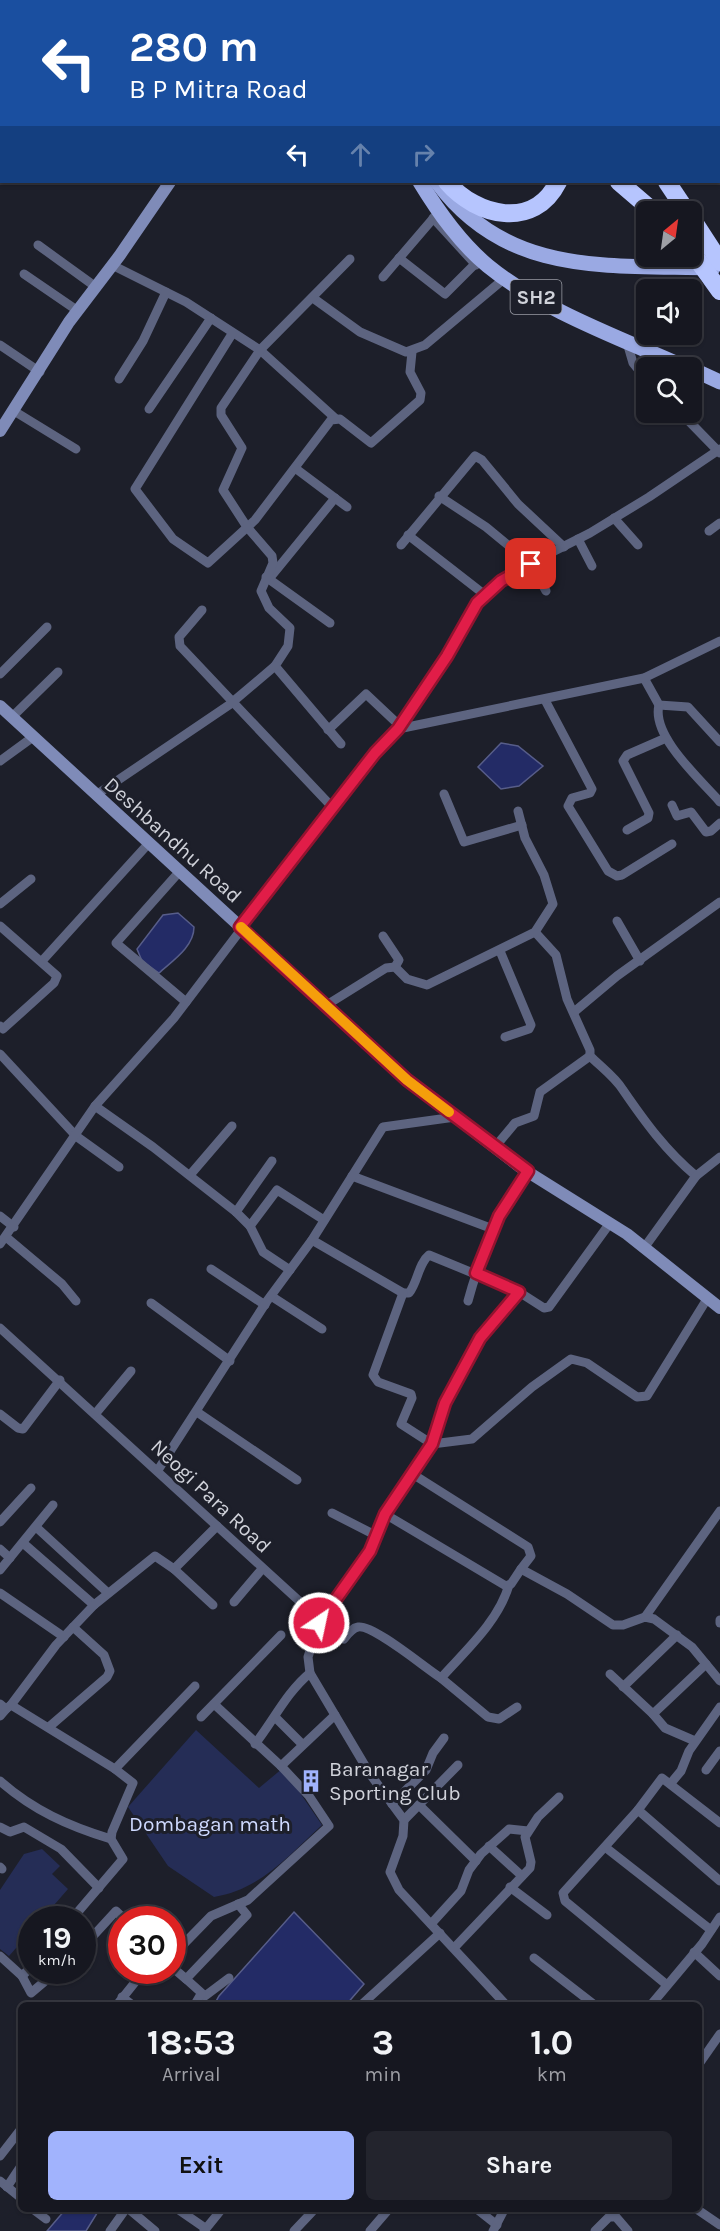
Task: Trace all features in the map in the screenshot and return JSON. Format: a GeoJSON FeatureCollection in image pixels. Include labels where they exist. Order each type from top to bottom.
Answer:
{"type":"FeatureCollection","features":[{"type":"Feature","properties":{"kind":"highway"},"geometry":{"type":"LineString","coordinates":[[448,183],[474,204],[503,214],[522,212],[538,206],[551,194],[557,183]]}},
{"type":"Feature","properties":{"kind":"highway"},"geometry":{"type":"LineString","coordinates":[[620,183],[641,201]]}},
{"type":"Feature","properties":{"kind":"highway"},"geometry":{"type":"LineString","coordinates":[[668,183],[680,201]]}},
{"type":"Feature","properties":{"kind":"highway"},"geometry":{"type":"LineString","coordinates":[[702,234],[720,262]]}},
{"type":"Feature","properties":{"kind":"highway"},"geometry":{"type":"LineString","coordinates":[[702,266],[720,291]]}},
{"type":"Feature","properties":{"kind":"main road","name":"SH2"},"geometry":{"type":"LineString","coordinates":[[420,183],[436,215],[502,280],[664,357]]}},
{"type":"Feature","properties":{"kind":"main road","name":"SH2"},"geometry":{"type":"LineString","coordinates":[[438,183],[454,203],[485,229],[521,249],[542,257],[590,265],[720,269]]}},
{"type":"Feature","properties":{"kind":"main road"},"geometry":{"type":"LineString","coordinates":[[702,374],[720,382]]}},
{"type":"Feature","properties":{"kind":"street"},"geometry":{"type":"LineString","coordinates":[[0,431],[78,311],[169,183]]}},
{"type":"Feature","properties":{"kind":"street"},"geometry":{"type":"LineString","coordinates":[[313,298],[360,332],[406,352],[412,352],[425,345],[502,280],[475,264],[436,215],[383,278]]}},
{"type":"Feature","properties":{"kind":"street"},"geometry":{"type":"LineString","coordinates":[[38,245],[96,287]]}},
{"type":"Feature","properties":{"kind":"street"},"geometry":{"type":"LineString","coordinates":[[399,258],[446,294],[475,264]]}},
{"type":"Feature","properties":{"kind":"street"},"geometry":{"type":"LineString","coordinates":[[96,795],[233,702],[275,666],[288,646],[290,628],[263,599],[261,591],[268,578],[273,556],[247,527],[223,490],[242,448],[221,415],[221,408],[260,350],[350,259]]}},
{"type":"Feature","properties":{"kind":"street"},"geometry":{"type":"LineString","coordinates":[[112,265],[166,292],[260,350],[335,418],[340,419],[367,443],[374,442],[420,400],[421,393],[410,372],[412,352]]}},
{"type":"Feature","properties":{"kind":"street"},"geometry":{"type":"LineString","coordinates":[[24,274],[78,311]]}},
{"type":"Feature","properties":{"kind":"street"},"geometry":{"type":"LineString","coordinates":[[119,379],[143,341],[166,292]]}},
{"type":"Feature","properties":{"kind":"street"},"geometry":{"type":"LineString","coordinates":[[149,409],[211,318]]}},
{"type":"Feature","properties":{"kind":"street"},"geometry":{"type":"LineString","coordinates":[[232,334],[135,489],[173,539],[208,563],[247,527],[335,418]]}},
{"type":"Feature","properties":{"kind":"street"},"geometry":{"type":"LineString","coordinates":[[626,339],[636,367]]}},
{"type":"Feature","properties":{"kind":"street"},"geometry":{"type":"LineString","coordinates":[[0,345],[40,372]]}},
{"type":"Feature","properties":{"kind":"street"},"geometry":{"type":"LineString","coordinates":[[14,411],[76,449]]}},
{"type":"Feature","properties":{"kind":"street"},"geometry":{"type":"LineString","coordinates":[[76,1301],[62,1284],[3,1241],[95,1106],[186,1002],[240,927],[375,753],[399,728],[485,594],[515,572],[614,518],[719,451],[691,423]]}},
{"type":"Feature","properties":{"kind":"street"},"geometry":{"type":"LineString","coordinates":[[401,545],[471,458],[478,457],[518,504],[564,547]]}},
{"type":"Feature","properties":{"kind":"street"},"geometry":{"type":"LineString","coordinates":[[295,468],[347,507]]}},
{"type":"Feature","properties":{"kind":"street"},"geometry":{"type":"LineString","coordinates":[[439,496],[486,526],[531,564],[546,591]]}},
{"type":"Feature","properties":{"kind":"street"},"geometry":{"type":"LineString","coordinates":[[268,578],[335,498]]}},
{"type":"Feature","properties":{"kind":"street"},"geometry":{"type":"LineString","coordinates":[[614,518],[638,545]]}},
{"type":"Feature","properties":{"kind":"street"},"geometry":{"type":"LineString","coordinates":[[709,531],[720,523]]}},
{"type":"Feature","properties":{"kind":"street"},"geometry":{"type":"LineString","coordinates":[[408,535],[485,594]]}},
{"type":"Feature","properties":{"kind":"street"},"geometry":{"type":"LineString","coordinates":[[578,539],[592,566]]}},
{"type":"Feature","properties":{"kind":"street"},"geometry":{"type":"LineString","coordinates":[[268,578],[330,623]]}},
{"type":"Feature","properties":{"kind":"street"},"geometry":{"type":"LineString","coordinates":[[202,610],[185,629],[178,642],[189,658],[334,808]]}},
{"type":"Feature","properties":{"kind":"street"},"geometry":{"type":"LineString","coordinates":[[0,674],[47,627]]}},
{"type":"Feature","properties":{"kind":"street"},"geometry":{"type":"LineString","coordinates":[[399,728],[644,678],[720,641]]}},
{"type":"Feature","properties":{"kind":"street"},"geometry":{"type":"LineString","coordinates":[[275,666],[341,744]]}},
{"type":"Feature","properties":{"kind":"street"},"geometry":{"type":"LineString","coordinates":[[12,717],[58,672]]}},
{"type":"Feature","properties":{"kind":"street"},"geometry":{"type":"LineString","coordinates":[[644,678],[659,705],[658,717],[666,738],[720,802]]}},
{"type":"Feature","properties":{"kind":"street"},"geometry":{"type":"LineString","coordinates":[[328,730],[366,694],[399,728]]}},
{"type":"Feature","properties":{"kind":"street"},"geometry":{"type":"LineString","coordinates":[[545,700],[592,789],[590,793],[572,798],[568,806],[608,872],[617,876],[622,874],[672,844]]}},
{"type":"Feature","properties":{"kind":"street"},"geometry":{"type":"LineString","coordinates":[[659,705],[688,707],[720,742]]}},
{"type":"Feature","properties":{"kind":"street","name":"Deshbandhu Road"},"geometry":{"type":"LineString","coordinates":[[0,706],[407,1080],[528,1171],[610,1223],[720,1308]]}},
{"type":"Feature","properties":{"kind":"street"},"geometry":{"type":"LineString","coordinates":[[0,761],[33,737]]}},
{"type":"Feature","properties":{"kind":"street"},"geometry":{"type":"LineString","coordinates":[[627,830],[648,818],[649,813],[623,760],[627,755],[666,738]]}},
{"type":"Feature","properties":{"kind":"street"},"geometry":{"type":"LineString","coordinates":[[444,794],[464,842],[522,825]]}},
{"type":"Feature","properties":{"kind":"street"},"geometry":{"type":"LineString","coordinates":[[672,805],[677,816],[691,812],[706,832],[711,831],[720,823]]}},
{"type":"Feature","properties":{"kind":"street"},"geometry":{"type":"LineString","coordinates":[[395,967],[407,979],[427,984],[501,951],[535,932],[553,904],[548,885],[518,811]]}},
{"type":"Feature","properties":{"kind":"street"},"geometry":{"type":"LineString","coordinates":[[42,961],[149,843]]}},
{"type":"Feature","properties":{"kind":"street"},"geometry":{"type":"LineString","coordinates":[[180,871],[116,943],[186,1002]]}},
{"type":"Feature","properties":{"kind":"street"},"geometry":{"type":"LineString","coordinates":[[0,903],[31,879]]}},
{"type":"Feature","properties":{"kind":"street"},"geometry":{"type":"LineString","coordinates":[[574,1012],[720,902]]}},
{"type":"Feature","properties":{"kind":"street"},"geometry":{"type":"LineString","coordinates":[[617,921],[639,961]]}},
{"type":"Feature","properties":{"kind":"street"},"geometry":{"type":"LineString","coordinates":[[0,926],[56,973],[56,980],[1,1029]]}},
{"type":"Feature","properties":{"kind":"street"},"geometry":{"type":"LineString","coordinates":[[535,932],[556,955],[567,999],[590,1056],[622,1088],[633,1107],[668,1152],[696,1176]]}},
{"type":"Feature","properties":{"kind":"street"},"geometry":{"type":"LineString","coordinates":[[383,936],[399,960],[395,967]]}},
{"type":"Feature","properties":{"kind":"street"},"geometry":{"type":"LineString","coordinates":[[501,951],[531,1025],[529,1029],[505,1037]]}},
{"type":"Feature","properties":{"kind":"street"},"geometry":{"type":"LineString","coordinates":[[325,1006],[364,980],[386,968],[395,967]]}},
{"type":"Feature","properties":{"kind":"street"},"geometry":{"type":"LineString","coordinates":[[0,1054],[76,1136],[119,1167]]}},
{"type":"Feature","properties":{"kind":"street"},"geometry":{"type":"LineString","coordinates":[[495,1147],[515,1123],[534,1116],[540,1092],[590,1056]]}},
{"type":"Feature","properties":{"kind":"street"},"geometry":{"type":"LineString","coordinates":[[95,1106],[190,1175],[236,1212],[250,1226],[263,1252],[290,1270]]}},
{"type":"Feature","properties":{"kind":"street"},"geometry":{"type":"LineString","coordinates":[[159,1470],[265,1305],[312,1240],[383,1127],[455,1117]]}},
{"type":"Feature","properties":{"kind":"street"},"geometry":{"type":"LineString","coordinates":[[190,1175],[232,1126]]}},
{"type":"Feature","properties":{"kind":"street"},"geometry":{"type":"LineString","coordinates":[[644,1248],[696,1176],[720,1156]]}},
{"type":"Feature","properties":{"kind":"street"},"geometry":{"type":"LineString","coordinates":[[236,1212],[272,1161]]}},
{"type":"Feature","properties":{"kind":"street"},"geometry":{"type":"LineString","coordinates":[[468,1301],[493,1229],[528,1171]]}},
{"type":"Feature","properties":{"kind":"street"},"geometry":{"type":"LineString","coordinates":[[352,1176],[493,1229]]}},
{"type":"Feature","properties":{"kind":"street"},"geometry":{"type":"LineString","coordinates":[[250,1226],[279,1190],[324,1220]]}},
{"type":"Feature","properties":{"kind":"street"},"geometry":{"type":"LineString","coordinates":[[0,1216],[14,1227]]}},
{"type":"Feature","properties":{"kind":"street"},"geometry":{"type":"LineString","coordinates":[[312,1240],[403,1293],[409,1293],[424,1259],[429,1256],[519,1292],[544,1308],[549,1306],[610,1223]]}},
{"type":"Feature","properties":{"kind":"street"},"geometry":{"type":"LineString","coordinates":[[211,1269],[265,1305]]}},
{"type":"Feature","properties":{"kind":"street"},"geometry":{"type":"LineString","coordinates":[[503,2002],[399,1890],[390,1872],[403,1836],[404,1820],[370,1774],[335,1716],[310,1673],[308,1657],[319,1621],[360,1566],[377,1536],[385,1514],[432,1444],[454,1384],[480,1338],[519,1292]]}},
{"type":"Feature","properties":{"kind":"street"},"geometry":{"type":"LineString","coordinates":[[403,1293],[373,1376],[378,1382],[411,1394],[412,1398],[401,1424],[432,1444],[472,1439],[532,1387],[571,1359],[586,1363],[638,1397],[647,1396],[707,1299]]}},
{"type":"Feature","properties":{"kind":"street"},"geometry":{"type":"LineString","coordinates":[[271,1296],[322,1329]]}},
{"type":"Feature","properties":{"kind":"street"},"geometry":{"type":"LineString","coordinates":[[151,1303],[230,1361]]}},
{"type":"Feature","properties":{"kind":"street","name":"Neogi Para Road"},"geometry":{"type":"LineString","coordinates":[[0,1328],[159,1470],[319,1621],[344,1639],[354,1628],[360,1627],[377,1632],[441,1678]]}},
{"type":"Feature","properties":{"kind":"street"},"geometry":{"type":"LineString","coordinates":[[96,1413],[130,1371]]}},
{"type":"Feature","properties":{"kind":"street"},"geometry":{"type":"LineString","coordinates":[[0,1414],[18,1428],[23,1429],[60,1380]]}},
{"type":"Feature","properties":{"kind":"street"},"geometry":{"type":"LineString","coordinates":[[197,1412],[297,1480]]}},
{"type":"Feature","properties":{"kind":"street"},"geometry":{"type":"LineString","coordinates":[[411,1473],[528,1547],[531,1556],[509,1586],[504,1602],[489,1623],[441,1678],[488,1717],[499,1719],[518,1707]]}},
{"type":"Feature","properties":{"kind":"street"},"geometry":{"type":"LineString","coordinates":[[0,1522],[31,1488]]}},
{"type":"Feature","properties":{"kind":"street"},"geometry":{"type":"LineString","coordinates":[[0,1570],[53,1505]]}},
{"type":"Feature","properties":{"kind":"street"},"geometry":{"type":"LineString","coordinates":[[645,1617],[720,1511]]}},
{"type":"Feature","properties":{"kind":"street"},"geometry":{"type":"LineString","coordinates":[[332,1513],[377,1536]]}},
{"type":"Feature","properties":{"kind":"street"},"geometry":{"type":"LineString","coordinates":[[385,1514],[509,1586]]}},
{"type":"Feature","properties":{"kind":"street"},"geometry":{"type":"LineString","coordinates":[[174,1569],[217,1526]]}},
{"type":"Feature","properties":{"kind":"street"},"geometry":{"type":"LineString","coordinates":[[36,1527],[108,1593]]}},
{"type":"Feature","properties":{"kind":"street"},"geometry":{"type":"LineString","coordinates":[[23,1543],[94,1605]]}},
{"type":"Feature","properties":{"kind":"street"},"geometry":{"type":"LineString","coordinates":[[0,1549],[10,1558]]}},
{"type":"Feature","properties":{"kind":"street"},"geometry":{"type":"LineString","coordinates":[[111,1839],[119,1810],[133,1784],[116,1769],[49,1727],[4,1709],[94,1605],[155,1556],[174,1569],[213,1605]]}},
{"type":"Feature","properties":{"kind":"street"},"geometry":{"type":"LineString","coordinates":[[234,1602],[262,1569]]}},
{"type":"Feature","properties":{"kind":"street"},"geometry":{"type":"LineString","coordinates":[[521,1569],[567,1594],[614,1625],[623,1625],[645,1617],[654,1619],[693,1647],[706,1664],[718,1674]]}},
{"type":"Feature","properties":{"kind":"street"},"geometry":{"type":"LineString","coordinates":[[0,1593],[64,1637]]}},
{"type":"Feature","properties":{"kind":"street"},"geometry":{"type":"LineString","coordinates":[[49,1727],[107,1677],[110,1671],[104,1655],[73,1627]]}},
{"type":"Feature","properties":{"kind":"street"},"geometry":{"type":"LineString","coordinates":[[201,1717],[280,1635]]}},
{"type":"Feature","properties":{"kind":"street"},"geometry":{"type":"LineString","coordinates":[[623,1687],[677,1635]]}},
{"type":"Feature","properties":{"kind":"street"},"geometry":{"type":"LineString","coordinates":[[652,1714],[706,1664]]}},
{"type":"Feature","properties":{"kind":"street"},"geometry":{"type":"LineString","coordinates":[[255,1744],[276,1718],[287,1694],[310,1673]]}},
{"type":"Feature","properties":{"kind":"street"},"geometry":{"type":"LineString","coordinates":[[610,1674],[665,1728],[695,1741]]}},
{"type":"Feature","properties":{"kind":"street"},"geometry":{"type":"LineString","coordinates":[[116,1769],[195,1686]]}},
{"type":"Feature","properties":{"kind":"street"},"geometry":{"type":"LineString","coordinates":[[186,1942],[211,1916],[248,1900],[329,1826],[309,1796],[281,1766],[214,1704]]}},
{"type":"Feature","properties":{"kind":"street"},"geometry":{"type":"LineString","coordinates":[[671,1783],[681,1771],[695,1741],[720,1707]]}},
{"type":"Feature","properties":{"kind":"street"},"geometry":{"type":"LineString","coordinates":[[281,1766],[302,1744],[335,1716]]}},
{"type":"Feature","properties":{"kind":"street"},"geometry":{"type":"LineString","coordinates":[[276,1718],[302,1744]]}},
{"type":"Feature","properties":{"kind":"street"},"geometry":{"type":"LineString","coordinates":[[392,1804],[426,1770],[433,1753],[444,1738]]}},
{"type":"Feature","properties":{"kind":"street"},"geometry":{"type":"LineString","coordinates":[[706,1770],[720,1752]]}},
{"type":"Feature","properties":{"kind":"street"},"geometry":{"type":"LineString","coordinates":[[404,1820],[458,1765]]}},
{"type":"Feature","properties":{"kind":"street"},"geometry":{"type":"LineString","coordinates":[[667,1985],[563,1898],[565,1890],[638,1810],[659,1780],[665,1778],[720,1823]]}},
{"type":"Feature","properties":{"kind":"street"},"geometry":{"type":"LineString","coordinates":[[0,1781],[44,1814],[76,1828],[111,1839],[123,1859],[83,1906]]}},
{"type":"Feature","properties":{"kind":"street"},"geometry":{"type":"LineString","coordinates":[[454,1948],[522,1876],[531,1862],[525,1838],[528,1831],[559,1797]]}},
{"type":"Feature","properties":{"kind":"street"},"geometry":{"type":"LineString","coordinates":[[419,1805],[476,1860]]}},
{"type":"Feature","properties":{"kind":"street"},"geometry":{"type":"LineString","coordinates":[[638,1810],[720,1881]]}},
{"type":"Feature","properties":{"kind":"street"},"geometry":{"type":"LineString","coordinates":[[0,1827],[10,1832],[24,1827],[50,1841],[99,1888]]}},
{"type":"Feature","properties":{"kind":"street"},"geometry":{"type":"LineString","coordinates":[[431,1924],[461,1891],[476,1860],[489,1846],[509,1829],[528,1831]]}},
{"type":"Feature","properties":{"kind":"street"},"geometry":{"type":"LineString","coordinates":[[489,1846],[522,1876]]}},
{"type":"Feature","properties":{"kind":"street"},"geometry":{"type":"LineString","coordinates":[[605,1847],[711,1930]]}},
{"type":"Feature","properties":{"kind":"street"},"geometry":{"type":"LineString","coordinates":[[510,1887],[548,1915]]}},
{"type":"Feature","properties":{"kind":"street"},"geometry":{"type":"LineString","coordinates":[[229,1978],[208,1996],[201,1994],[186,1979],[247,1916],[238,1904]]}},
{"type":"Feature","properties":{"kind":"street"},"geometry":{"type":"LineString","coordinates":[[653,2002],[720,1917]]}},
{"type":"Feature","properties":{"kind":"street"},"geometry":{"type":"LineString","coordinates":[[96,1933],[108,1920]]}},
{"type":"Feature","properties":{"kind":"street"},"geometry":{"type":"LineString","coordinates":[[364,2002],[440,1933]]}},
{"type":"Feature","properties":{"kind":"street"},"geometry":{"type":"LineString","coordinates":[[694,1952],[720,1976]]}},
{"type":"Feature","properties":{"kind":"street"},"geometry":{"type":"LineString","coordinates":[[0,1956],[18,1972]]}},
{"type":"Feature","properties":{"kind":"street"},"geometry":{"type":"LineString","coordinates":[[534,1958],[591,2002]]}},
{"type":"Feature","properties":{"kind":"street"},"geometry":{"type":"LineString","coordinates":[[26,1984],[31,1993],[42,1984]]}},
{"type":"Feature","properties":{"kind":"street"},"geometry":{"type":"LineString","coordinates":[[119,2002],[133,1984]]}},
{"type":"Feature","properties":{"kind":"street"},"geometry":{"type":"LineString","coordinates":[[196,2002],[201,1994]]}},
{"type":"Feature","properties":{"kind":"street"},"geometry":{"type":"LineString","coordinates":[[122,1997],[129,2002]]}},
{"type":"Feature","properties":{"kind":"street"},"geometry":{"type":"LineString","coordinates":[[702,2060],[720,2034]]}},
{"type":"Feature","properties":{"kind":"street"},"geometry":{"type":"LineString","coordinates":[[0,2156],[18,2133]]}},
{"type":"Feature","properties":{"kind":"street"},"geometry":{"type":"LineString","coordinates":[[18,2169],[4,2184],[18,2196]]}},
{"type":"Feature","properties":{"kind":"street"},"geometry":{"type":"LineString","coordinates":[[37,2212],[46,2219]]}},
{"type":"Feature","properties":{"kind":"street"},"geometry":{"type":"LineString","coordinates":[[110,2231],[124,2212]]}},
{"type":"Feature","properties":{"kind":"street"},"geometry":{"type":"LineString","coordinates":[[132,2212],[155,2231]]}},
{"type":"Feature","properties":{"kind":"street"},"geometry":{"type":"LineString","coordinates":[[182,2212],[204,2230],[219,2212]]}},
{"type":"Feature","properties":{"kind":"street"},"geometry":{"type":"LineString","coordinates":[[296,2230],[312,2212]]}},
{"type":"Feature","properties":{"kind":"street"},"geometry":{"type":"LineString","coordinates":[[369,2231],[386,2212]]}},
{"type":"Feature","properties":{"kind":"street"},"geometry":{"type":"LineString","coordinates":[[480,2212],[495,2228],[503,2212]]}},
{"type":"Feature","properties":{"kind":"street"},"geometry":{"type":"LineString","coordinates":[[701,2212],[720,2225]]}},
{"type":"Feature","properties":{"kind":"street"},"geometry":{"type":"LineString","coordinates":[[595,2231],[609,2217],[616,2217],[628,2231]]}},
{"type":"Feature","properties":{"kind":"street"},"geometry":{"type":"LineString","coordinates":[[138,2231],[145,2222]]}},
{"type":"Feature","properties":{"kind":"green space","name":"Dombagan math"},"geometry":{"type":"Polygon","coordinates":[[[196,1730],[259,1788],[283,1768],[322,1825],[260,1879],[246,1887],[214,1897],[168,1866],[128,1807],[196,1730]]]}},
{"type":"Feature","properties":{"kind":"green space"},"geometry":{"type":"Polygon","coordinates":[[[42,1849],[60,1866],[52,1874],[68,1889],[53,1906],[18,1906],[18,1946],[9,1956],[0,1949],[0,1890],[24,1854],[42,1849]]]}},
{"type":"Feature","properties":{"kind":"shaded area"},"geometry":{"type":"Polygon","coordinates":[[[501,743],[518,746],[543,766],[519,786],[501,789],[478,767],[501,743]]]}},
{"type":"Feature","properties":{"kind":"shaded area"},"geometry":{"type":"Polygon","coordinates":[[[178,913],[194,927],[193,934],[181,953],[159,973],[142,961],[137,949],[163,915],[178,913]]]}},
{"type":"Feature","properties":{"kind":"shaded area"},"geometry":{"type":"Polygon","coordinates":[[[294,1912],[364,1984],[349,2002],[216,2002],[294,1912]]]}},
{"type":"Feature","properties":{"kind":"shaded area"},"geometry":{"type":"Polygon","coordinates":[[[63,2212],[98,2212],[86,2231],[47,2231],[63,2212]]]}},
{"type":"Feature","properties":{"kind":"slow traffic"},"geometry":{"type":"LineString","coordinates":[[241,927],[407,1080],[449,1112]]}},
{"type":"Feature","properties":{"kind":"place","name":"Baranagar Sporting Club"},"geometry":{"type":"Point","coordinates":[311,1781]}},
{"type":"Feature","properties":{"kind":"route"},"geometry":{"type":"LineString","coordinates":[[319,1623],[370,1551],[385,1514],[432,1444],[445,1403],[480,1338],[519,1292],[476,1273],[499,1216],[528,1171],[407,1080],[240,927],[375,753],[398,729],[447,656],[477,603],[501,581],[531,564]]}}]}
